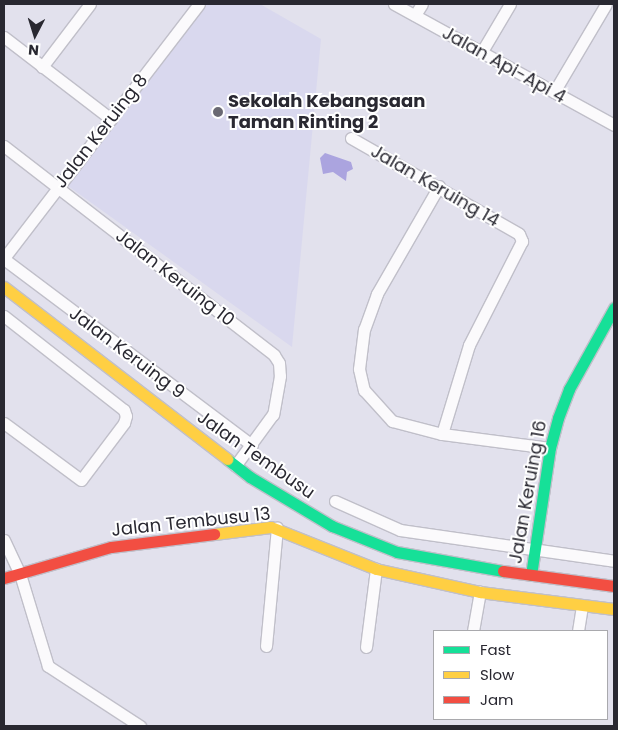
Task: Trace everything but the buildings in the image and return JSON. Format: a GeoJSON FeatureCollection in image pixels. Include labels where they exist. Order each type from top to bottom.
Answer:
{"type":"FeatureCollection","features":[{"type":"Feature","properties":{"kind":"street"},"geometry":{"type":"LineString","coordinates":[[42,67],[90,4]]}},
{"type":"Feature","properties":{"kind":"street","name":"Jalan Keruing 8"},"geometry":{"type":"LineString","coordinates":[[4,258],[199,4]]}},
{"type":"Feature","properties":{"kind":"street","name":"Jalan Api-Api 4"},"geometry":{"type":"LineString","coordinates":[[394,4],[614,125]]}},
{"type":"Feature","properties":{"kind":"street"},"geometry":{"type":"LineString","coordinates":[[415,15],[422,4]]}},
{"type":"Feature","properties":{"kind":"street"},"geometry":{"type":"LineString","coordinates":[[481,53],[510,4]]}},
{"type":"Feature","properties":{"kind":"street"},"geometry":{"type":"LineString","coordinates":[[554,92],[605,6],[614,14]]}},
{"type":"Feature","properties":{"kind":"street"},"geometry":{"type":"LineString","coordinates":[[4,37],[111,119]]}},
{"type":"Feature","properties":{"kind":"street","name":"Jalan Keruing 14"},"geometry":{"type":"LineString","coordinates":[[351,138],[520,234],[519,248],[470,345],[442,434]]}},
{"type":"Feature","properties":{"kind":"street","name":"Jalan Keruing 10"},"geometry":{"type":"LineString","coordinates":[[4,146],[274,355],[279,363],[280,376],[273,414],[252,445]]}},
{"type":"Feature","properties":{"kind":"street"},"geometry":{"type":"LineString","coordinates":[[438,186],[377,294],[364,329],[359,369],[364,390],[392,421],[442,434],[550,448]]}},
{"type":"Feature","properties":{"kind":"street","name":"Jalan Keruing 9"},"geometry":{"type":"LineString","coordinates":[[4,258],[252,445]]}},
{"type":"Feature","properties":{"kind":"street","name":"Jalan Tembusu"},"geometry":{"type":"LineString","coordinates":[[4,286],[235,466],[290,504],[332,526],[397,552],[531,575],[614,586]]}},
{"type":"Feature","properties":{"kind":"street","name":"Jalan Keruing 16"},"geometry":{"type":"LineString","coordinates":[[531,575],[550,448],[570,389],[614,308]]}},
{"type":"Feature","properties":{"kind":"street"},"geometry":{"type":"LineString","coordinates":[[4,316],[124,410],[126,416],[124,423],[81,480],[4,422]]}},
{"type":"Feature","properties":{"kind":"street"},"geometry":{"type":"LineString","coordinates":[[235,466],[252,445]]}},
{"type":"Feature","properties":{"kind":"street"},"geometry":{"type":"LineString","coordinates":[[335,502],[400,530],[534,551],[614,560]]}},
{"type":"Feature","properties":{"kind":"street"},"geometry":{"type":"LineString","coordinates":[[266,646],[277,528]]}},
{"type":"Feature","properties":{"kind":"street","name":"Jalan Tembusu 13"},"geometry":{"type":"LineString","coordinates":[[4,578],[111,547],[277,528],[376,569],[480,592],[614,609]]}},
{"type":"Feature","properties":{"kind":"street"},"geometry":{"type":"LineString","coordinates":[[4,540],[20,574],[48,666],[140,726]]}},
{"type":"Feature","properties":{"kind":"street"},"geometry":{"type":"LineString","coordinates":[[366,647],[376,569]]}},
{"type":"Feature","properties":{"kind":"street"},"geometry":{"type":"LineString","coordinates":[[473,630],[480,592]]}},
{"type":"Feature","properties":{"kind":"street"},"geometry":{"type":"LineString","coordinates":[[578,630],[582,605]]}},
{"type":"Feature","properties":{"kind":"shaded area","name":"Sekolah Kebangsaan Taman Rinting 2"},"geometry":{"type":"Polygon","coordinates":[[[203,4],[260,4],[321,39],[292,347],[68,186],[203,4]]]}},
{"type":"Feature","properties":{"kind":"shaded area"},"geometry":{"type":"Polygon","coordinates":[[[325,153],[351,162],[353,169],[347,172],[346,181],[333,172],[323,174],[320,158],[325,153]]]}},
{"type":"Feature","properties":{"kind":"traffic: fast"},"geometry":{"type":"LineString","coordinates":[[531,575],[550,448],[558,418],[569,389],[614,308]]}},
{"type":"Feature","properties":{"kind":"traffic: fast"},"geometry":{"type":"LineString","coordinates":[[227,459],[250,477],[332,526],[397,552],[503,571]]}},
{"type":"Feature","properties":{"kind":"traffic: slow"},"geometry":{"type":"LineString","coordinates":[[4,287],[227,459]]}},
{"type":"Feature","properties":{"kind":"traffic: slow"},"geometry":{"type":"LineString","coordinates":[[214,534],[271,527],[376,569],[480,592],[614,609]]}},
{"type":"Feature","properties":{"kind":"traffic: jam"},"geometry":{"type":"LineString","coordinates":[[4,578],[111,547],[214,534]]}},
{"type":"Feature","properties":{"kind":"traffic: jam"},"geometry":{"type":"LineString","coordinates":[[503,571],[614,586]]}},
{"type":"Feature","properties":{"kind":"place","name":"Sekolah Kebangsaan Taman Rinting 2"},"geometry":{"type":"Point","coordinates":[218,112]}}]}
